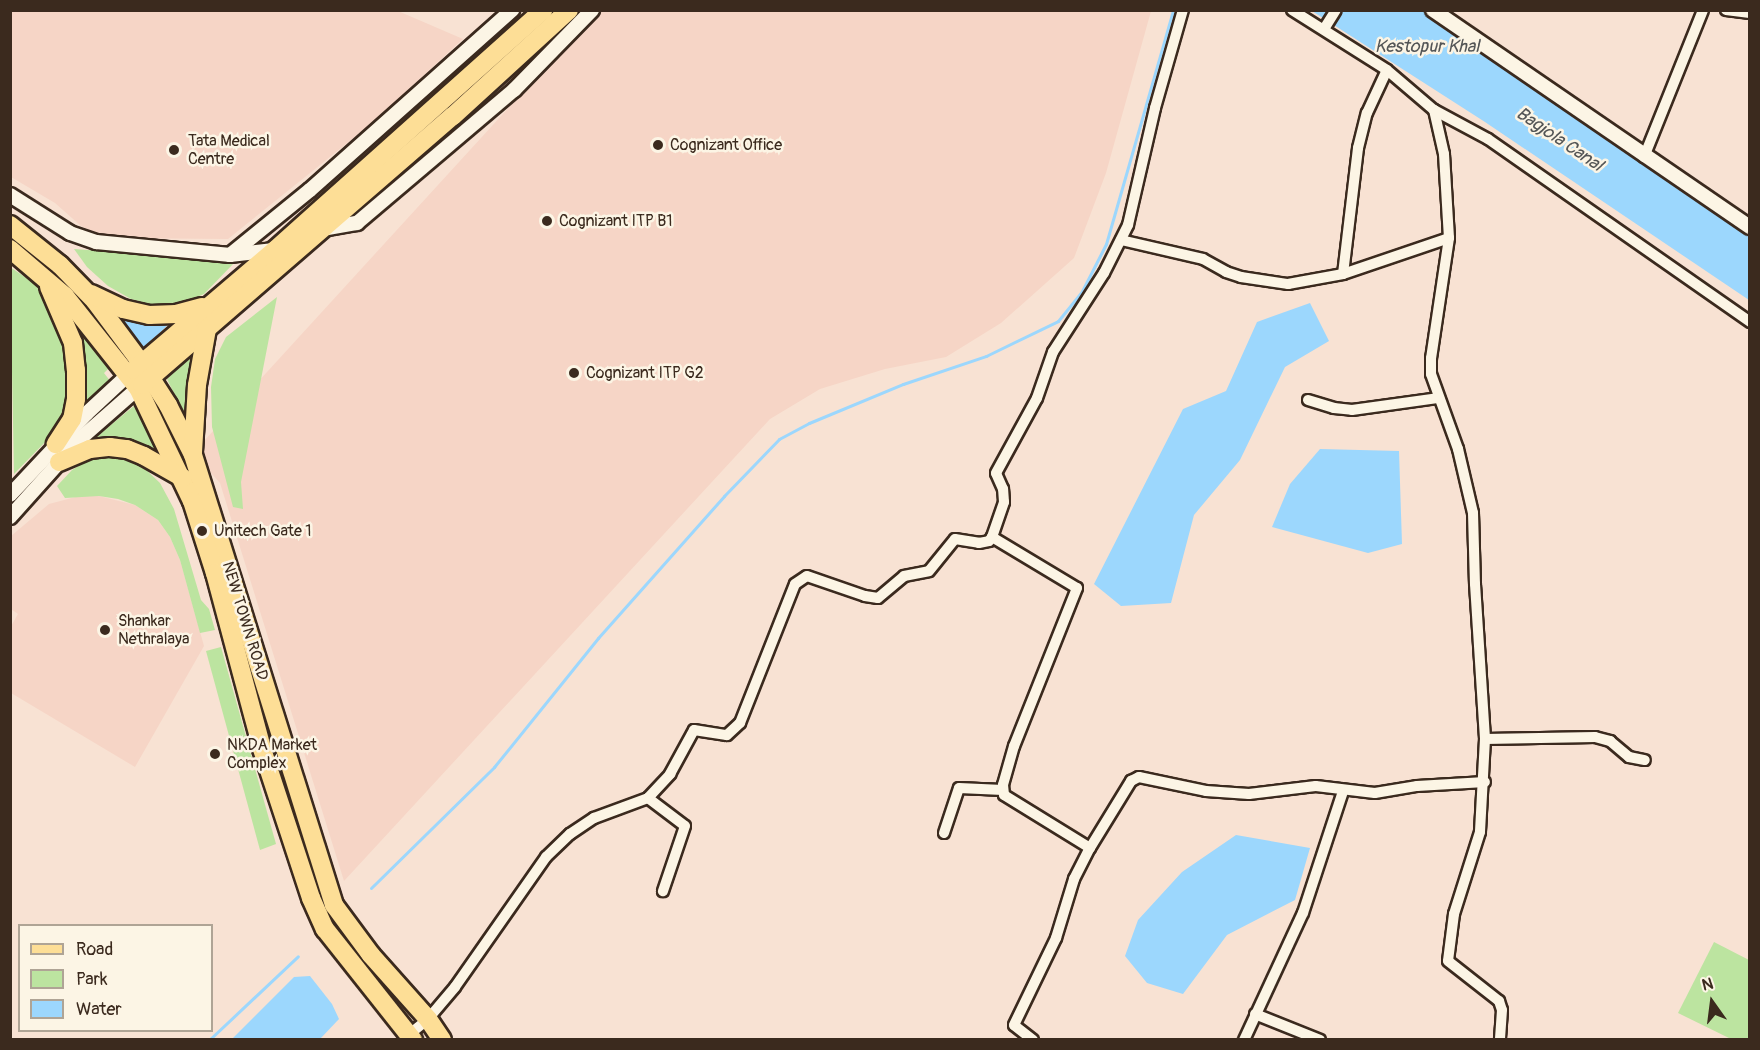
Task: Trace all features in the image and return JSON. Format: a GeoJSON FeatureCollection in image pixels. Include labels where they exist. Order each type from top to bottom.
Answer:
{"type":"FeatureCollection","features":[{"type":"Feature","properties":{"kind":"main road"},"geometry":{"type":"LineString","coordinates":[[140,376],[211,304],[543,10]]}},
{"type":"Feature","properties":{"kind":"main road"},"geometry":{"type":"LineString","coordinates":[[140,376],[207,329],[540,40],[569,10]]}},
{"type":"Feature","properties":{"kind":"main road","name":"NEW TOWN ROAD"},"geometry":{"type":"LineString","coordinates":[[10,225],[60,265],[87,292],[140,376],[168,405],[193,454],[334,905],[371,955],[428,1019],[442,1040]]}},
{"type":"Feature","properties":{"kind":"main road"},"geometry":{"type":"LineString","coordinates":[[10,249],[44,277],[140,376],[183,478],[215,573],[262,749],[311,898],[325,929],[396,1016],[409,1038]]}},
{"type":"Feature","properties":{"kind":"main road"},"geometry":{"type":"LineString","coordinates":[[44,277],[73,343],[76,370],[76,399],[72,418],[56,444]]}},
{"type":"Feature","properties":{"kind":"main road"},"geometry":{"type":"LineString","coordinates":[[87,292],[123,309],[149,315],[176,314],[211,304]]}},
{"type":"Feature","properties":{"kind":"main road"},"geometry":{"type":"LineString","coordinates":[[193,454],[198,375],[207,329]]}},
{"type":"Feature","properties":{"kind":"main road"},"geometry":{"type":"LineString","coordinates":[[59,462],[90,449],[110,447],[127,449],[183,478]]}},
{"type":"Feature","properties":{"kind":"street"},"geometry":{"type":"LineString","coordinates":[[230,255],[310,190],[512,10]]}},
{"type":"Feature","properties":{"kind":"street"},"geometry":{"type":"LineString","coordinates":[[322,229],[357,223],[514,90],[592,10]]}},
{"type":"Feature","properties":{"kind":"street"},"geometry":{"type":"LineString","coordinates":[[409,1038],[455,987],[546,857],[570,834],[594,818],[648,798],[670,774],[694,730],[727,735],[740,723],[795,584],[804,577],[878,598],[904,576],[929,571],[955,538],[979,543],[989,541],[1004,502],[1003,489],[996,473],[1037,398],[1053,352],[1104,273],[1122,240],[1132,212],[1155,108],[1183,10]]}},
{"type":"Feature","properties":{"kind":"street"},"geometry":{"type":"LineString","coordinates":[[1292,10],[1386,70],[1434,110],[1488,139],[1749,322]]}},
{"type":"Feature","properties":{"kind":"street"},"geometry":{"type":"LineString","coordinates":[[1433,10],[1749,227]]}},
{"type":"Feature","properties":{"kind":"street"},"geometry":{"type":"LineString","coordinates":[[1644,157],[1703,10]]}},
{"type":"Feature","properties":{"kind":"street"},"geometry":{"type":"LineString","coordinates":[[1726,10],[1749,14]]}},
{"type":"Feature","properties":{"kind":"street"},"geometry":{"type":"LineString","coordinates":[[1324,29],[1335,13]]}},
{"type":"Feature","properties":{"kind":"street"},"geometry":{"type":"LineString","coordinates":[[1343,274],[1361,132],[1386,70]]}},
{"type":"Feature","properties":{"kind":"street"},"geometry":{"type":"LineString","coordinates":[[1434,110],[1444,154],[1449,238],[1431,357],[1431,374],[1458,448],[1473,513],[1485,739],[1485,782],[1480,832],[1454,914],[1448,961],[1499,1001],[1502,1010],[1500,1040]]}},
{"type":"Feature","properties":{"kind":"street"},"geometry":{"type":"LineString","coordinates":[[10,195],[70,233],[90,241],[230,255],[274,250]]}},
{"type":"Feature","properties":{"kind":"street"},"geometry":{"type":"LineString","coordinates":[[1122,240],[1188,255],[1226,272],[1267,282],[1305,283],[1343,274],[1449,238]]}},
{"type":"Feature","properties":{"kind":"street"},"geometry":{"type":"LineString","coordinates":[[10,495],[56,444],[140,376]]}},
{"type":"Feature","properties":{"kind":"street"},"geometry":{"type":"LineString","coordinates":[[10,517],[140,376]]}},
{"type":"Feature","properties":{"kind":"street"},"geometry":{"type":"LineString","coordinates":[[1308,400],[1334,408],[1352,410],[1439,398]]}},
{"type":"Feature","properties":{"kind":"street"},"geometry":{"type":"LineString","coordinates":[[992,537],[1077,588],[1014,746],[1003,790],[1007,799],[1090,848]]}},
{"type":"Feature","properties":{"kind":"street"},"geometry":{"type":"LineString","coordinates":[[1485,739],[1595,736],[1610,741],[1629,757],[1645,759]]}},
{"type":"Feature","properties":{"kind":"street"},"geometry":{"type":"LineString","coordinates":[[1033,1040],[1014,1025],[1056,938],[1074,879],[1131,781],[1139,777],[1230,794],[1265,793],[1307,786],[1375,793],[1417,786],[1485,782]]}},
{"type":"Feature","properties":{"kind":"street"},"geometry":{"type":"LineString","coordinates":[[944,833],[959,788],[1003,790]]}},
{"type":"Feature","properties":{"kind":"street"},"geometry":{"type":"LineString","coordinates":[[1244,1040],[1303,913],[1343,791]]}},
{"type":"Feature","properties":{"kind":"street"},"geometry":{"type":"LineString","coordinates":[[648,798],[685,825],[663,891]]}},
{"type":"Feature","properties":{"kind":"street"},"geometry":{"type":"LineString","coordinates":[[1255,1014],[1320,1040]]}},
{"type":"Feature","properties":{"kind":"shaded area","name":"Tata Medical Centre"},"geometry":{"type":"Polygon","coordinates":[[[10,11],[398,11],[463,39],[371,124],[228,239],[106,238],[81,226],[55,203],[11,177],[10,11]]]}},
{"type":"Feature","properties":{"kind":"shaded area"},"geometry":{"type":"Polygon","coordinates":[[[597,11],[1151,11],[1106,173],[1074,258],[1001,323],[946,357],[885,369],[820,389],[770,419],[344,881],[220,483],[193,453],[597,11]]]}},
{"type":"Feature","properties":{"kind":"shaded area","name":"Shankar Nethralaya"},"geometry":{"type":"Polygon","coordinates":[[[83,495],[99,496],[135,505],[158,520],[170,537],[180,560],[204,646],[135,767],[11,693],[10,628],[18,614],[11,609],[11,536],[49,504],[83,495]]]}},
{"type":"Feature","properties":{"kind":"green space"},"geometry":{"type":"Polygon","coordinates":[[[74,249],[236,261],[204,294],[181,304],[153,305],[131,299],[108,286],[87,267],[74,249]]]}},
{"type":"Feature","properties":{"kind":"green space"},"geometry":{"type":"Polygon","coordinates":[[[10,267],[37,285],[62,337],[69,365],[68,396],[63,418],[53,434],[14,474],[10,267]]]}},
{"type":"Feature","properties":{"kind":"green space"},"geometry":{"type":"Polygon","coordinates":[[[277,297],[241,482],[243,509],[233,507],[212,427],[211,387],[215,359],[226,337],[277,297]]]}},
{"type":"Feature","properties":{"kind":"green space"},"geometry":{"type":"Polygon","coordinates":[[[72,320],[111,366],[104,373],[111,382],[82,406],[72,320]]]}},
{"type":"Feature","properties":{"kind":"green space"},"geometry":{"type":"Polygon","coordinates":[[[202,346],[189,425],[167,379],[202,346]]]}},
{"type":"Feature","properties":{"kind":"green space"},"geometry":{"type":"Polygon","coordinates":[[[135,405],[165,460],[94,439],[135,405]]]}},
{"type":"Feature","properties":{"kind":"green space"},"geometry":{"type":"Polygon","coordinates":[[[110,456],[140,464],[160,483],[174,509],[201,600],[209,609],[215,630],[200,633],[180,560],[170,537],[158,520],[135,505],[118,499],[99,496],[65,498],[57,486],[72,470],[90,459],[110,456]]]}},
{"type":"Feature","properties":{"kind":"green space"},"geometry":{"type":"Polygon","coordinates":[[[221,647],[276,844],[260,850],[206,651],[221,647]]]}},
{"type":"Feature","properties":{"kind":"green space"},"geometry":{"type":"Polygon","coordinates":[[[1714,942],[1749,960],[1749,1039],[1731,1039],[1678,1013],[1714,942]]]}},
{"type":"Feature","properties":{"kind":"water","name":"Kestopur Khal"},"geometry":{"type":"Polygon","coordinates":[[[1312,11],[1427,11],[1749,227],[1749,300],[1485,122],[1312,11]]]}},
{"type":"Feature","properties":{"kind":"water"},"geometry":{"type":"Polygon","coordinates":[[[1310,303],[1329,341],[1285,367],[1240,460],[1194,515],[1171,603],[1121,606],[1094,584],[1183,409],[1226,391],[1257,322],[1310,303]]]}},
{"type":"Feature","properties":{"kind":"water"},"geometry":{"type":"Polygon","coordinates":[[[116,320],[153,322],[173,320],[142,350],[116,320]]]}},
{"type":"Feature","properties":{"kind":"water"},"geometry":{"type":"Polygon","coordinates":[[[1320,449],[1399,451],[1402,544],[1368,553],[1272,527],[1290,484],[1320,449]]]}},
{"type":"Feature","properties":{"kind":"water"},"geometry":{"type":"Polygon","coordinates":[[[1236,835],[1310,848],[1295,900],[1227,935],[1183,994],[1147,983],[1125,956],[1138,920],[1182,872],[1236,835]]]}},
{"type":"Feature","properties":{"kind":"water"},"geometry":{"type":"Polygon","coordinates":[[[310,976],[332,1004],[339,1019],[320,1039],[232,1039],[294,977],[310,976]]]}},
{"type":"Feature","properties":{"kind":"waterway"},"geometry":{"type":"LineString","coordinates":[[371,888],[494,767],[598,638],[724,496],[779,439],[809,423],[903,384],[986,356],[1058,321],[1081,293],[1106,244],[1173,10]]}},
{"type":"Feature","properties":{"kind":"waterway"},"geometry":{"type":"LineString","coordinates":[[209,1040],[298,956]]}},
{"type":"Feature","properties":{"kind":"place","name":"Cognizant Office"},"geometry":{"type":"Point","coordinates":[658,145]}},
{"type":"Feature","properties":{"kind":"place","name":"Tata Medical Centre"},"geometry":{"type":"Point","coordinates":[174,150]}},
{"type":"Feature","properties":{"kind":"place","name":"Cognizant ITP B1"},"geometry":{"type":"Point","coordinates":[547,221]}},
{"type":"Feature","properties":{"kind":"place","name":"Cognizant ITP G2"},"geometry":{"type":"Point","coordinates":[574,373]}},
{"type":"Feature","properties":{"kind":"place","name":"Unitech Gate 1"},"geometry":{"type":"Point","coordinates":[202,531]}},
{"type":"Feature","properties":{"kind":"place","name":"Shankar Nethralaya"},"geometry":{"type":"Point","coordinates":[105,630]}},
{"type":"Feature","properties":{"kind":"place","name":"NKDA Market Complex"},"geometry":{"type":"Point","coordinates":[215,754]}},
{"type":"Feature","properties":{"kind":"water label","name":"Bagjola Canal"},"geometry":{"type":"Point","coordinates":[1559,140]}}]}
